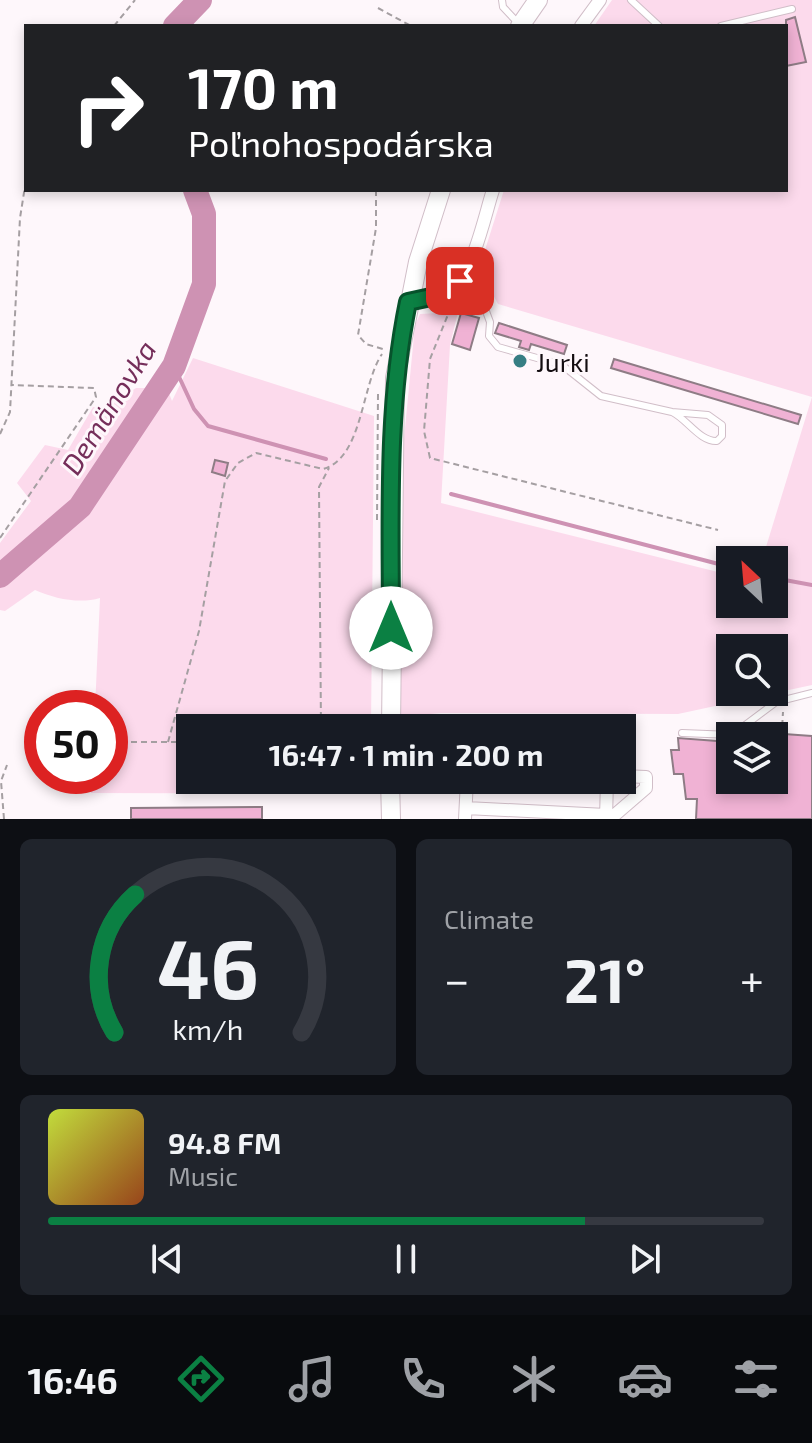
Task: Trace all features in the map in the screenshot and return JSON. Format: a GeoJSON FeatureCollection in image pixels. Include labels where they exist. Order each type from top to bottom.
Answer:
{"type":"FeatureCollection","features":[{"type":"Feature","properties":{"kind":"main road"},"geometry":{"type":"LineString","coordinates":[[521,24],[538,0]]}},
{"type":"Feature","properties":{"kind":"main road"},"geometry":{"type":"LineString","coordinates":[[391,714],[392,352],[440,192]]}},
{"type":"Feature","properties":{"kind":"main road"},"geometry":{"type":"LineString","coordinates":[[390,794],[391,819]]}},
{"type":"Feature","properties":{"kind":"street"},"geometry":{"type":"LineString","coordinates":[[582,24],[600,0]]}},
{"type":"Feature","properties":{"kind":"street"},"geometry":{"type":"LineString","coordinates":[[408,302],[452,294],[470,261],[492,192]]}},
{"type":"Feature","properties":{"kind":"street"},"geometry":{"type":"LineString","coordinates":[[465,813],[607,818],[646,788],[646,777],[636,777]]}},
{"type":"Feature","properties":{"kind":"street"},"geometry":{"type":"LineString","coordinates":[[607,794],[607,818]]}},
{"type":"Feature","properties":{"kind":"lane"},"geometry":{"type":"LineString","coordinates":[[502,0],[503,7],[518,24]]}},
{"type":"Feature","properties":{"kind":"lane"},"geometry":{"type":"LineString","coordinates":[[631,0],[657,24]]}},
{"type":"Feature","properties":{"kind":"lane"},"geometry":{"type":"LineString","coordinates":[[729,24],[792,9]]}},
{"type":"Feature","properties":{"kind":"lane"},"geometry":{"type":"LineString","coordinates":[[452,294],[484,306],[489,314],[489,336],[498,347],[562,365],[585,386],[609,399],[672,412],[708,415],[722,425],[722,436],[717,441],[706,439],[672,412]]}},
{"type":"Feature","properties":{"kind":"lane"},"geometry":{"type":"LineString","coordinates":[[788,698],[812,693]]}},
{"type":"Feature","properties":{"kind":"lane"},"geometry":{"type":"LineString","coordinates":[[682,733],[732,735],[774,706]]}},
{"type":"Feature","properties":{"kind":"path"},"geometry":{"type":"LineString","coordinates":[[116,24],[135,0]]}},
{"type":"Feature","properties":{"kind":"path"},"geometry":{"type":"LineString","coordinates":[[378,8],[407,24]]}},
{"type":"Feature","properties":{"kind":"path"},"geometry":{"type":"LineString","coordinates":[[0,434],[10,412],[20,218],[24,192]]}},
{"type":"Feature","properties":{"kind":"path"},"geometry":{"type":"LineString","coordinates":[[376,192],[376,228],[358,335],[366,344],[392,352]]}},
{"type":"Feature","properties":{"kind":"path"},"geometry":{"type":"LineString","coordinates":[[452,294],[430,359],[424,431],[430,458],[718,530]]}},
{"type":"Feature","properties":{"kind":"path"},"geometry":{"type":"LineString","coordinates":[[321,714],[319,487],[330,468],[352,443],[373,367],[392,352]]}},
{"type":"Feature","properties":{"kind":"path"},"geometry":{"type":"LineString","coordinates":[[0,538],[96,397],[94,388],[12,385]]}},
{"type":"Feature","properties":{"kind":"path"},"geometry":{"type":"LineString","coordinates":[[168,742],[201,619],[225,481],[238,463],[256,453],[330,468]]}},
{"type":"Feature","properties":{"kind":"path"},"geometry":{"type":"LineString","coordinates":[[128,742],[176,742]]}},
{"type":"Feature","properties":{"kind":"path"},"geometry":{"type":"LineString","coordinates":[[4,819],[1,781],[7,765]]}},
{"type":"Feature","properties":{"kind":"shaded area"},"geometry":{"type":"Polygon","coordinates":[[[612,0],[812,0],[812,397],[498,304],[479,269],[503,192],[788,192],[788,24],[595,24],[612,0]]]}},
{"type":"Feature","properties":{"kind":"shaded area"},"geometry":{"type":"Polygon","coordinates":[[[458,312],[450,345],[441,503],[716,572],[716,618],[788,618],[788,546],[766,546],[812,397],[812,685],[788,690],[788,634],[716,634],[716,706],[678,714],[399,714],[403,449],[415,325],[420,314],[458,312]]]}},
{"type":"Feature","properties":{"kind":"shaded area"},"geometry":{"type":"Polygon","coordinates":[[[193,358],[374,416],[371,714],[176,714],[176,793],[128,793],[128,690],[96,690],[100,598],[68,600],[35,590],[5,611],[0,610],[0,543],[31,501],[17,483],[45,445],[68,450],[93,407],[104,408],[136,388],[167,388],[172,401],[193,358]]]}},
{"type":"Feature","properties":{"kind":"building"},"geometry":{"type":"Polygon","coordinates":[[[795,17],[806,62],[788,66],[786,20],[795,17]]]}},
{"type":"Feature","properties":{"kind":"building"},"geometry":{"type":"Polygon","coordinates":[[[461,313],[479,318],[470,350],[452,344],[461,313]]]}},
{"type":"Feature","properties":{"kind":"building"},"geometry":{"type":"Polygon","coordinates":[[[499,323],[567,345],[564,354],[531,344],[529,350],[519,347],[521,341],[495,333],[499,323]]]}},
{"type":"Feature","properties":{"kind":"building"},"geometry":{"type":"Polygon","coordinates":[[[614,359],[801,415],[798,424],[611,368],[614,359]]]}},
{"type":"Feature","properties":{"kind":"building"},"geometry":{"type":"Polygon","coordinates":[[[215,460],[228,463],[225,476],[212,472],[215,460]]]}},
{"type":"Feature","properties":{"kind":"building"},"geometry":{"type":"Polygon","coordinates":[[[788,734],[812,736],[812,819],[696,819],[697,799],[686,799],[683,774],[674,774],[671,750],[679,750],[678,738],[716,741],[716,794],[788,794],[788,734]]]}},
{"type":"Feature","properties":{"kind":"building"},"geometry":{"type":"Polygon","coordinates":[[[262,807],[262,819],[131,819],[131,808],[262,807]]]}},
{"type":"Feature","properties":{"kind":"waterway","name":"Demänovka"},"geometry":{"type":"LineString","coordinates":[[177,24],[200,0]]}},
{"type":"Feature","properties":{"kind":"waterway","name":"Demänovka"},"geometry":{"type":"LineString","coordinates":[[0,576],[80,507],[174,366],[204,284],[204,214],[196,192]]}},
{"type":"Feature","properties":{"kind":"waterway"},"geometry":{"type":"LineString","coordinates":[[174,366],[194,409],[208,426],[326,459]]}},
{"type":"Feature","properties":{"kind":"waterway"},"geometry":{"type":"LineString","coordinates":[[451,494],[716,563]]}},
{"type":"Feature","properties":{"kind":"waterway"},"geometry":{"type":"LineString","coordinates":[[788,581],[812,585]]}},
{"type":"Feature","properties":{"kind":"place","name":"Jurki"},"geometry":{"type":"Point","coordinates":[520,361]}},
{"type":"Feature","properties":{"kind":"route"},"geometry":{"type":"LineString","coordinates":[[391,628],[393,408],[400,341],[408,302],[449,293],[460,281]]}}]}
